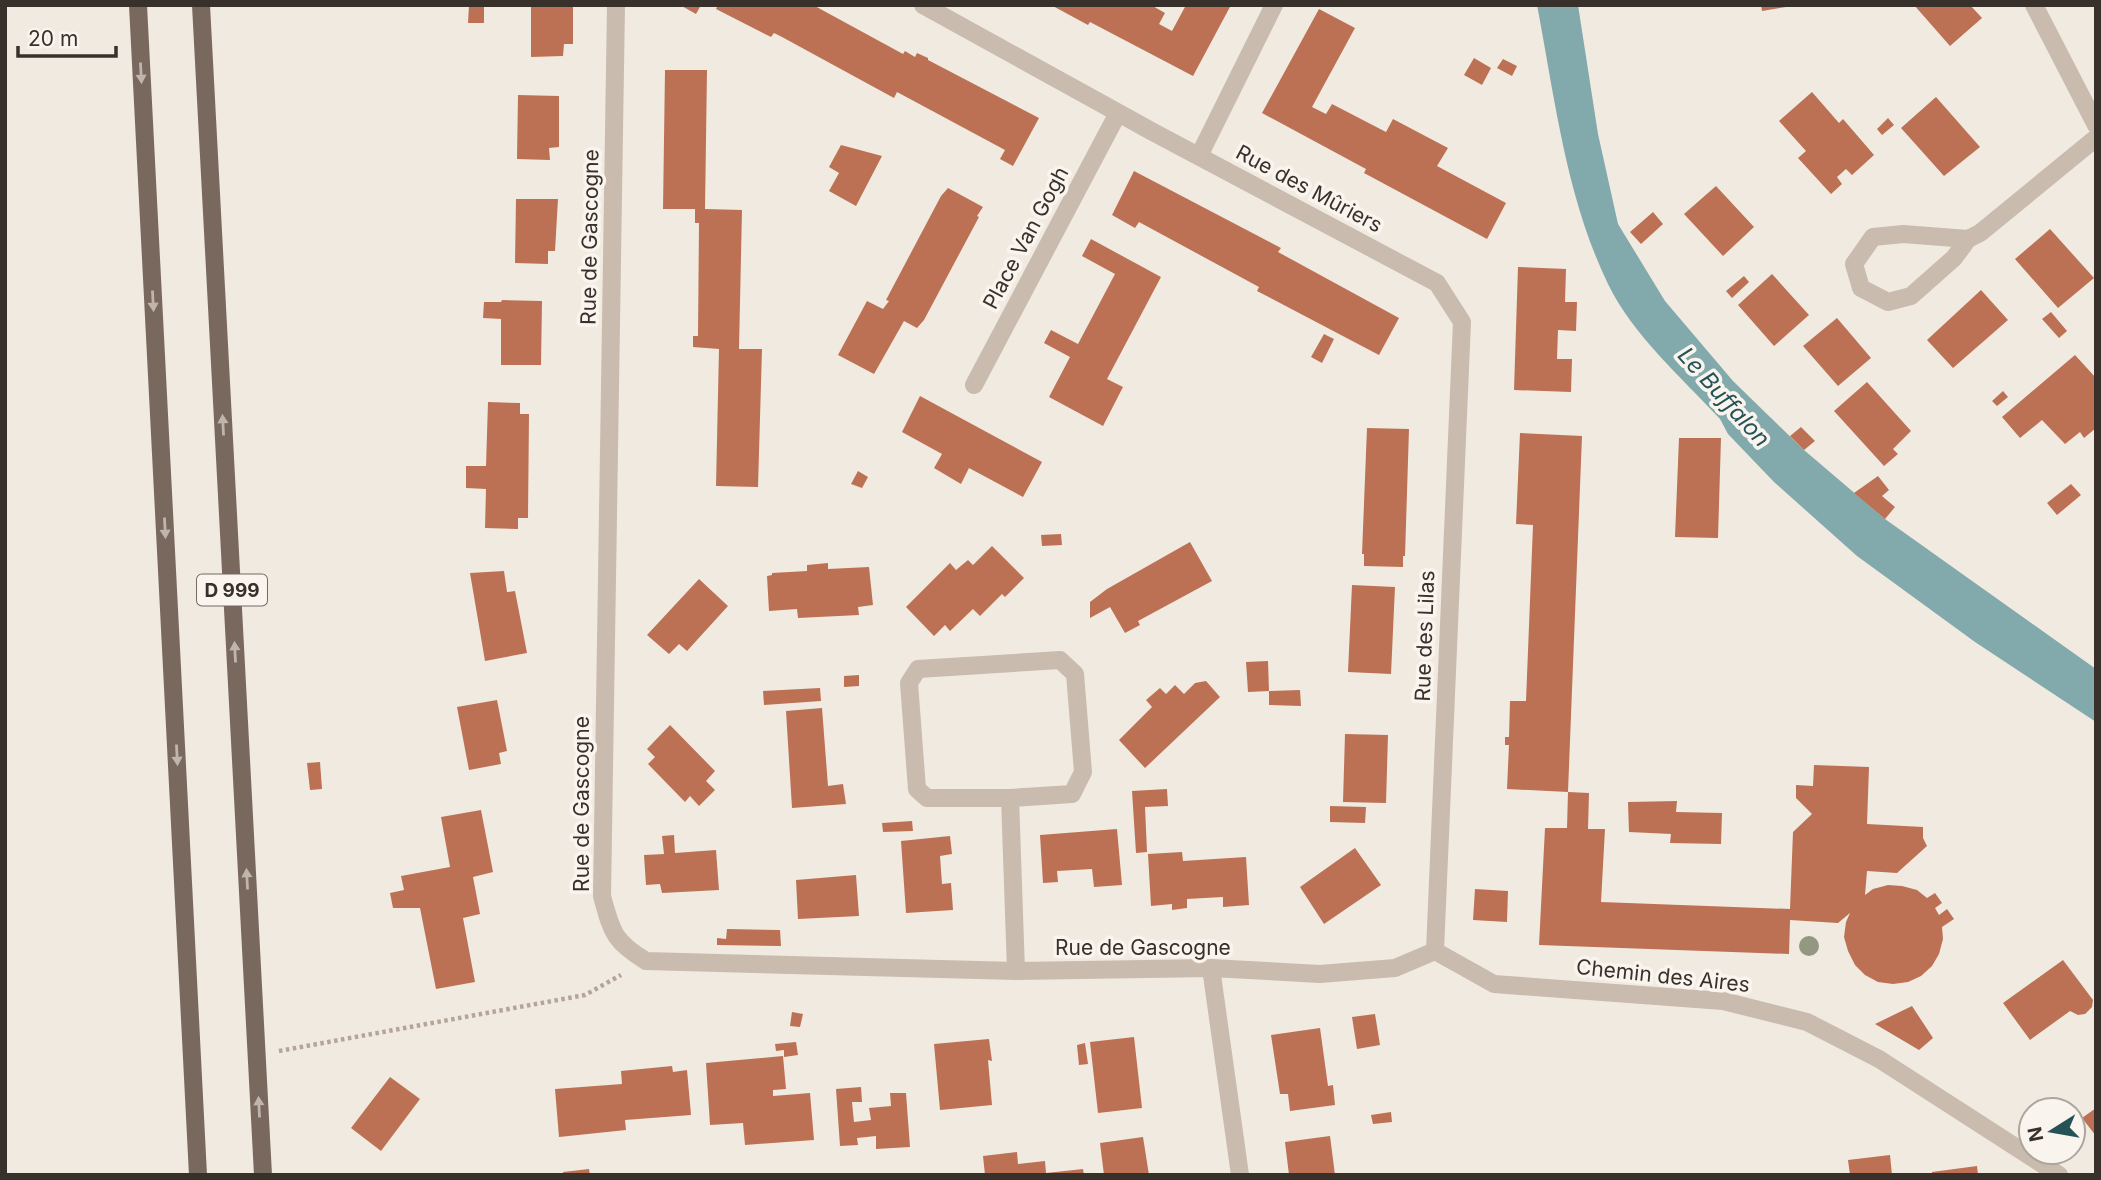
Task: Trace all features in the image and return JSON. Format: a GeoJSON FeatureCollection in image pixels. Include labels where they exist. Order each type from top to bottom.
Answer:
{"type":"FeatureCollection","features":[{"type":"Feature","properties":{"kind":"main road","name":"D 999"},"geometry":{"type":"LineString","coordinates":[[138,5],[198,1175]]}},
{"type":"Feature","properties":{"kind":"main road","name":"D 999"},"geometry":{"type":"LineString","coordinates":[[201,5],[263,1175]]}},
{"type":"Feature","properties":{"kind":"street","name":"Rue de Gascogne"},"geometry":{"type":"LineString","coordinates":[[616,5],[602,896],[612,932],[625,948],[646,961],[1016,971],[1211,968],[1320,974],[1395,968],[1435,951]]}},
{"type":"Feature","properties":{"kind":"street","name":"Rue des Mûriers"},"geometry":{"type":"LineString","coordinates":[[923,5],[1118,113],[1437,283],[1462,322]]}},
{"type":"Feature","properties":{"kind":"street"},"geometry":{"type":"LineString","coordinates":[[1199,156],[1274,5]]}},
{"type":"Feature","properties":{"kind":"street"},"geometry":{"type":"LineString","coordinates":[[2034,5],[2096,125]]}},
{"type":"Feature","properties":{"kind":"street","name":"Place Van Gogh"},"geometry":{"type":"LineString","coordinates":[[974,385],[1118,113]]}},
{"type":"Feature","properties":{"kind":"street"},"geometry":{"type":"LineString","coordinates":[[1968,239],[1903,234],[1872,237],[1854,264],[1861,288],[1888,302],[1911,296],[1954,258],[1968,239],[1980,233],[2096,138]]}},
{"type":"Feature","properties":{"kind":"street","name":"Rue des Lilas"},"geometry":{"type":"LineString","coordinates":[[1435,951],[1462,322]]}},
{"type":"Feature","properties":{"kind":"street"},"geometry":{"type":"LineString","coordinates":[[1060,660],[1074,674],[1083,772],[1072,793],[1010,798],[927,798],[917,789],[909,683],[918,669],[1060,660]]}},
{"type":"Feature","properties":{"kind":"street"},"geometry":{"type":"LineString","coordinates":[[1010,798],[1016,971]]}},
{"type":"Feature","properties":{"kind":"street","name":"Chemin des Aires"},"geometry":{"type":"LineString","coordinates":[[1435,951],[1494,984],[1723,1001],[1807,1022],[1879,1059],[2059,1175]]}},
{"type":"Feature","properties":{"kind":"street"},"geometry":{"type":"LineString","coordinates":[[1211,968],[1240,1175]]}},
{"type":"Feature","properties":{"kind":"path"},"geometry":{"type":"LineString","coordinates":[[256,1055],[585,995],[646,961]]}},
{"type":"Feature","properties":{"kind":"water","name":"Le Buffalon"},"geometry":{"type":"Polygon","coordinates":[[[1537,5],[1578,5],[1598,134],[1618,224],[1665,301],[1733,381],[1804,450],[1885,519],[2096,669],[2096,722],[1975,642],[1857,556],[1774,482],[1728,434],[1720,419],[1644,338],[1608,284],[1582,217],[1556,112],[1537,5]]]}},
{"type":"Feature","properties":{"kind":"building"},"geometry":{"type":"Polygon","coordinates":[[[469,5],[484,5],[484,23],[468,23],[469,5]]]}},
{"type":"Feature","properties":{"kind":"building"},"geometry":{"type":"Polygon","coordinates":[[[531,5],[573,5],[573,44],[564,44],[563,56],[531,57],[531,5]]]}},
{"type":"Feature","properties":{"kind":"building"},"geometry":{"type":"Polygon","coordinates":[[[680,5],[701,5],[696,14],[680,5]]]}},
{"type":"Feature","properties":{"kind":"building"},"geometry":{"type":"Polygon","coordinates":[[[718,5],[813,5],[903,54],[905,51],[915,57],[917,53],[928,58],[1039,118],[1013,166],[1000,159],[1005,150],[897,92],[894,98],[774,33],[771,37],[716,9],[718,5]]]}},
{"type":"Feature","properties":{"kind":"building"},"geometry":{"type":"Polygon","coordinates":[[[1051,5],[1151,5],[1165,13],[1159,24],[1172,31],[1186,5],[1231,5],[1193,76],[1090,22],[1088,25],[1051,5]]]}},
{"type":"Feature","properties":{"kind":"building"},"geometry":{"type":"Polygon","coordinates":[[[1761,5],[1786,5],[1786,7],[1762,11],[1761,5]]]}},
{"type":"Feature","properties":{"kind":"building"},"geometry":{"type":"Polygon","coordinates":[[[1914,5],[1970,5],[1982,18],[1950,46],[1914,5]]]}},
{"type":"Feature","properties":{"kind":"building"},"geometry":{"type":"Polygon","coordinates":[[[1319,9],[1355,28],[1312,107],[1326,114],[1332,104],[1386,132],[1393,119],[1448,148],[1437,166],[1506,203],[1487,239],[1364,173],[1366,169],[1262,113],[1319,9]]]}},
{"type":"Feature","properties":{"kind":"building"},"geometry":{"type":"Polygon","coordinates":[[[1474,58],[1491,68],[1482,85],[1464,75],[1474,58]]]}},
{"type":"Feature","properties":{"kind":"building"},"geometry":{"type":"Polygon","coordinates":[[[1503,59],[1517,66],[1512,76],[1497,68],[1503,59]]]}},
{"type":"Feature","properties":{"kind":"building"},"geometry":{"type":"Polygon","coordinates":[[[665,70],[707,70],[705,209],[742,210],[739,349],[762,349],[758,487],[716,486],[719,349],[693,347],[693,336],[698,336],[699,223],[695,223],[695,209],[663,209],[665,70]]]}},
{"type":"Feature","properties":{"kind":"building"},"geometry":{"type":"Polygon","coordinates":[[[1812,92],[1839,123],[1843,119],[1874,155],[1852,175],[1846,169],[1837,177],[1842,184],[1831,194],[1798,158],[1806,151],[1779,121],[1812,92]]]}},
{"type":"Feature","properties":{"kind":"building"},"geometry":{"type":"Polygon","coordinates":[[[518,95],[559,96],[559,147],[549,148],[550,160],[517,159],[518,95]]]}},
{"type":"Feature","properties":{"kind":"building"},"geometry":{"type":"Polygon","coordinates":[[[1936,97],[1980,147],[1944,176],[1901,128],[1936,97]]]}},
{"type":"Feature","properties":{"kind":"building"},"geometry":{"type":"Polygon","coordinates":[[[1888,118],[1894,125],[1882,135],[1877,129],[1888,118]]]}},
{"type":"Feature","properties":{"kind":"building"},"geometry":{"type":"Polygon","coordinates":[[[841,145],[882,156],[856,206],[829,191],[839,173],[829,167],[841,145]]]}},
{"type":"Feature","properties":{"kind":"building"},"geometry":{"type":"Polygon","coordinates":[[[1134,171],[1281,248],[1278,252],[1399,318],[1379,355],[1257,291],[1259,287],[1139,222],[1135,228],[1112,215],[1134,171]]]}},
{"type":"Feature","properties":{"kind":"building"},"geometry":{"type":"Polygon","coordinates":[[[1716,186],[1754,227],[1723,256],[1684,214],[1716,186]]]}},
{"type":"Feature","properties":{"kind":"building"},"geometry":{"type":"Polygon","coordinates":[[[948,188],[983,207],[924,320],[917,328],[904,321],[874,374],[838,355],[867,301],[883,309],[889,301],[886,300],[941,196],[948,188]]]}},
{"type":"Feature","properties":{"kind":"building"},"geometry":{"type":"Polygon","coordinates":[[[516,199],[558,199],[555,251],[548,251],[548,264],[515,263],[516,199]]]}},
{"type":"Feature","properties":{"kind":"building"},"geometry":{"type":"Polygon","coordinates":[[[1653,212],[1663,224],[1641,244],[1630,232],[1653,212]]]}},
{"type":"Feature","properties":{"kind":"building"},"geometry":{"type":"Polygon","coordinates":[[[2050,229],[2094,278],[2058,308],[2015,259],[2050,229]]]}},
{"type":"Feature","properties":{"kind":"building"},"geometry":{"type":"Polygon","coordinates":[[[1091,239],[1161,277],[1107,379],[1123,387],[1103,426],[1049,397],[1070,357],[1044,343],[1051,330],[1078,344],[1115,274],[1082,256],[1091,239]]]}},
{"type":"Feature","properties":{"kind":"building"},"geometry":{"type":"Polygon","coordinates":[[[1518,267],[1566,269],[1565,302],[1577,302],[1576,331],[1558,330],[1557,359],[1572,359],[1571,392],[1514,390],[1518,267]]]}},
{"type":"Feature","properties":{"kind":"building"},"geometry":{"type":"Polygon","coordinates":[[[1772,274],[1809,315],[1774,346],[1738,305],[1772,274]]]}},
{"type":"Feature","properties":{"kind":"building"},"geometry":{"type":"Polygon","coordinates":[[[1744,276],[1749,282],[1732,298],[1726,291],[1744,276]]]}},
{"type":"Feature","properties":{"kind":"building"},"geometry":{"type":"Polygon","coordinates":[[[1981,290],[2008,320],[1953,368],[1927,340],[1981,290]]]}},
{"type":"Feature","properties":{"kind":"building"},"geometry":{"type":"Polygon","coordinates":[[[542,301],[541,365],[501,365],[501,319],[483,318],[484,302],[542,301]]]}},
{"type":"Feature","properties":{"kind":"building"},"geometry":{"type":"Polygon","coordinates":[[[2051,312],[2067,331],[2059,338],[2042,319],[2051,312]]]}},
{"type":"Feature","properties":{"kind":"building"},"geometry":{"type":"Polygon","coordinates":[[[1837,318],[1871,358],[1838,386],[1803,346],[1837,318]]]}},
{"type":"Feature","properties":{"kind":"building"},"geometry":{"type":"Polygon","coordinates":[[[1324,334],[1334,339],[1322,363],[1311,357],[1324,334]]]}},
{"type":"Feature","properties":{"kind":"building"},"geometry":{"type":"Polygon","coordinates":[[[2075,355],[2096,378],[2096,428],[2084,438],[2080,432],[2065,444],[2042,420],[2020,438],[2002,417],[2075,355]]]}},
{"type":"Feature","properties":{"kind":"building"},"geometry":{"type":"Polygon","coordinates":[[[1867,382],[1911,431],[1893,449],[1898,454],[1884,466],[1834,411],[1867,382]]]}},
{"type":"Feature","properties":{"kind":"building"},"geometry":{"type":"Polygon","coordinates":[[[2003,391],[2008,397],[1997,406],[1992,401],[2003,391]]]}},
{"type":"Feature","properties":{"kind":"building"},"geometry":{"type":"Polygon","coordinates":[[[920,396],[1042,462],[1023,497],[969,468],[961,484],[934,468],[942,454],[902,432],[920,396]]]}},
{"type":"Feature","properties":{"kind":"building"},"geometry":{"type":"Polygon","coordinates":[[[488,402],[520,403],[520,414],[529,414],[528,518],[518,518],[518,529],[485,528],[486,489],[466,488],[466,466],[486,466],[488,402]]]}},
{"type":"Feature","properties":{"kind":"building"},"geometry":{"type":"Polygon","coordinates":[[[1801,427],[1815,441],[1804,450],[1790,436],[1801,427]]]}},
{"type":"Feature","properties":{"kind":"building"},"geometry":{"type":"Polygon","coordinates":[[[1367,428],[1409,429],[1403,567],[1364,566],[1362,554],[1367,428]]]}},
{"type":"Feature","properties":{"kind":"building"},"geometry":{"type":"Polygon","coordinates":[[[1520,433],[1582,436],[1568,792],[1507,789],[1509,745],[1505,745],[1505,737],[1509,737],[1510,701],[1526,701],[1533,525],[1516,524],[1520,433]]]}},
{"type":"Feature","properties":{"kind":"building"},"geometry":{"type":"Polygon","coordinates":[[[1679,438],[1721,438],[1718,538],[1675,537],[1679,438]]]}},
{"type":"Feature","properties":{"kind":"building"},"geometry":{"type":"Polygon","coordinates":[[[858,471],[868,477],[862,488],[851,484],[858,471]]]}},
{"type":"Feature","properties":{"kind":"building"},"geometry":{"type":"Polygon","coordinates":[[[1878,476],[1889,490],[1882,496],[1895,507],[1885,519],[1854,493],[1878,476]]]}},
{"type":"Feature","properties":{"kind":"building"},"geometry":{"type":"Polygon","coordinates":[[[2071,484],[2081,495],[2057,515],[2047,503],[2071,484]]]}},
{"type":"Feature","properties":{"kind":"building"},"geometry":{"type":"Polygon","coordinates":[[[1061,534],[1062,545],[1042,546],[1041,535],[1061,534]]]}},
{"type":"Feature","properties":{"kind":"building"},"geometry":{"type":"Polygon","coordinates":[[[1190,542],[1212,581],[1138,621],[1140,625],[1125,633],[1110,607],[1090,618],[1090,602],[1107,589],[1190,542]]]}},
{"type":"Feature","properties":{"kind":"building"},"geometry":{"type":"Polygon","coordinates":[[[992,546],[1024,578],[1005,597],[1002,594],[980,616],[973,609],[950,631],[945,625],[934,636],[906,607],[950,563],[956,570],[968,560],[973,565],[992,546]]]}},
{"type":"Feature","properties":{"kind":"building"},"geometry":{"type":"Polygon","coordinates":[[[828,563],[828,569],[869,567],[873,605],[858,607],[859,615],[798,618],[797,609],[769,611],[767,576],[772,573],[807,571],[807,565],[828,563]]]}},
{"type":"Feature","properties":{"kind":"building"},"geometry":{"type":"Polygon","coordinates":[[[504,571],[507,592],[515,591],[527,653],[485,661],[470,573],[504,571]]]}},
{"type":"Feature","properties":{"kind":"building"},"geometry":{"type":"Polygon","coordinates":[[[699,579],[728,606],[687,651],[679,644],[669,654],[647,635],[699,579]]]}},
{"type":"Feature","properties":{"kind":"building"},"geometry":{"type":"Polygon","coordinates":[[[1352,585],[1395,587],[1391,674],[1348,672],[1352,585]]]}},
{"type":"Feature","properties":{"kind":"building"},"geometry":{"type":"Polygon","coordinates":[[[1268,661],[1269,691],[1248,692],[1246,662],[1268,661]]]}},
{"type":"Feature","properties":{"kind":"building"},"geometry":{"type":"Polygon","coordinates":[[[859,675],[859,686],[844,687],[844,676],[859,675]]]}},
{"type":"Feature","properties":{"kind":"building"},"geometry":{"type":"Polygon","coordinates":[[[1206,681],[1220,697],[1145,768],[1119,740],[1152,707],[1146,700],[1160,688],[1166,694],[1175,685],[1184,694],[1195,683],[1206,681]]]}},
{"type":"Feature","properties":{"kind":"building"},"geometry":{"type":"Polygon","coordinates":[[[820,688],[821,701],[764,705],[763,691],[820,688]]]}},
{"type":"Feature","properties":{"kind":"building"},"geometry":{"type":"Polygon","coordinates":[[[1300,690],[1301,706],[1269,705],[1269,691],[1300,690]]]}},
{"type":"Feature","properties":{"kind":"building"},"geometry":{"type":"Polygon","coordinates":[[[497,700],[507,751],[499,753],[501,764],[469,770],[457,707],[497,700]]]}},
{"type":"Feature","properties":{"kind":"building"},"geometry":{"type":"Polygon","coordinates":[[[822,708],[828,786],[843,784],[846,804],[792,808],[786,711],[822,708]]]}},
{"type":"Feature","properties":{"kind":"building"},"geometry":{"type":"Polygon","coordinates":[[[670,725],[715,771],[706,781],[715,790],[699,806],[690,796],[685,802],[648,764],[655,757],[647,749],[670,725]]]}},
{"type":"Feature","properties":{"kind":"building"},"geometry":{"type":"Polygon","coordinates":[[[1345,734],[1388,735],[1386,803],[1343,802],[1345,734]]]}},
{"type":"Feature","properties":{"kind":"building"},"geometry":{"type":"Polygon","coordinates":[[[320,762],[322,789],[310,790],[307,763],[320,762]]]}},
{"type":"Feature","properties":{"kind":"building"},"geometry":{"type":"Polygon","coordinates":[[[1814,765],[1869,767],[1867,824],[1923,827],[1923,838],[1927,846],[1897,873],[1867,871],[1865,895],[1873,889],[1888,885],[1917,890],[1927,898],[1935,893],[1942,903],[1935,908],[1939,915],[1947,909],[1954,919],[1942,927],[1943,939],[1939,954],[1932,966],[1921,976],[1908,982],[1893,984],[1878,982],[1865,975],[1855,965],[1844,937],[1850,913],[1838,923],[1790,920],[1789,954],[1539,945],[1545,828],[1567,828],[1568,792],[1589,793],[1588,829],[1605,829],[1601,902],[1790,909],[1793,832],[1812,814],[1796,798],[1796,785],[1813,786],[1814,765]]]}},
{"type":"Feature","properties":{"kind":"building"},"geometry":{"type":"Polygon","coordinates":[[[1167,789],[1168,806],[1145,807],[1147,852],[1136,853],[1132,791],[1167,789]]]}},
{"type":"Feature","properties":{"kind":"building"},"geometry":{"type":"Polygon","coordinates":[[[1677,801],[1676,812],[1722,813],[1721,844],[1670,843],[1671,834],[1629,832],[1628,802],[1677,801]]]}},
{"type":"Feature","properties":{"kind":"building"},"geometry":{"type":"Polygon","coordinates":[[[1330,806],[1366,807],[1365,823],[1330,822],[1330,806]]]}},
{"type":"Feature","properties":{"kind":"building"},"geometry":{"type":"Polygon","coordinates":[[[481,810],[493,872],[473,877],[480,914],[463,918],[475,982],[436,989],[420,908],[393,908],[390,893],[404,890],[401,876],[450,867],[441,817],[481,810]]]}},
{"type":"Feature","properties":{"kind":"building"},"geometry":{"type":"Polygon","coordinates":[[[912,821],[913,831],[883,832],[882,823],[912,821]]]}},
{"type":"Feature","properties":{"kind":"building"},"geometry":{"type":"Polygon","coordinates":[[[1117,829],[1122,885],[1094,887],[1092,869],[1057,871],[1058,882],[1043,883],[1040,835],[1117,829]]]}},
{"type":"Feature","properties":{"kind":"building"},"geometry":{"type":"Polygon","coordinates":[[[674,835],[675,853],[716,850],[719,890],[662,893],[660,884],[646,885],[644,855],[664,854],[662,836],[674,835]]]}},
{"type":"Feature","properties":{"kind":"building"},"geometry":{"type":"Polygon","coordinates":[[[950,836],[952,854],[940,856],[942,884],[951,883],[953,910],[906,913],[901,841],[950,836]]]}},
{"type":"Feature","properties":{"kind":"building"},"geometry":{"type":"Polygon","coordinates":[[[1355,848],[1381,885],[1324,924],[1300,887],[1355,848]]]}},
{"type":"Feature","properties":{"kind":"building"},"geometry":{"type":"Polygon","coordinates":[[[1182,852],[1183,861],[1246,857],[1249,905],[1223,907],[1223,897],[1187,899],[1187,908],[1172,910],[1172,904],[1151,906],[1148,854],[1182,852]]]}},
{"type":"Feature","properties":{"kind":"building"},"geometry":{"type":"Polygon","coordinates":[[[856,875],[859,916],[798,919],[796,880],[856,875]]]}},
{"type":"Feature","properties":{"kind":"building"},"geometry":{"type":"Polygon","coordinates":[[[1475,889],[1508,891],[1507,922],[1473,920],[1475,889]]]}},
{"type":"Feature","properties":{"kind":"building"},"geometry":{"type":"Polygon","coordinates":[[[727,929],[780,930],[781,946],[717,945],[717,938],[726,939],[727,929]]]}},
{"type":"Feature","properties":{"kind":"building"},"geometry":{"type":"Polygon","coordinates":[[[2063,960],[2093,1000],[2092,1007],[2085,1014],[2078,1015],[2070,1011],[2030,1040],[2003,1003],[2063,960]]]}},
{"type":"Feature","properties":{"kind":"building"},"geometry":{"type":"Polygon","coordinates":[[[1912,1006],[1933,1038],[1919,1050],[1875,1024],[1912,1006]]]}},
{"type":"Feature","properties":{"kind":"building"},"geometry":{"type":"Polygon","coordinates":[[[792,1012],[803,1014],[800,1027],[790,1026],[792,1012]]]}},
{"type":"Feature","properties":{"kind":"building"},"geometry":{"type":"Polygon","coordinates":[[[1375,1014],[1380,1045],[1357,1049],[1352,1017],[1375,1014]]]}},
{"type":"Feature","properties":{"kind":"building"},"geometry":{"type":"Polygon","coordinates":[[[1320,1028],[1328,1086],[1333,1085],[1335,1105],[1290,1111],[1288,1094],[1280,1094],[1271,1035],[1320,1028]]]}},
{"type":"Feature","properties":{"kind":"building"},"geometry":{"type":"Polygon","coordinates":[[[1134,1037],[1142,1108],[1098,1113],[1090,1042],[1134,1037]]]}},
{"type":"Feature","properties":{"kind":"building"},"geometry":{"type":"Polygon","coordinates":[[[989,1039],[992,1105],[940,1110],[934,1044],[989,1039]]]}},
{"type":"Feature","properties":{"kind":"building"},"geometry":{"type":"Polygon","coordinates":[[[796,1042],[798,1055],[784,1057],[784,1050],[776,1051],[775,1044],[796,1042]]]}},
{"type":"Feature","properties":{"kind":"building"},"geometry":{"type":"Polygon","coordinates":[[[1085,1043],[1088,1064],[1079,1065],[1077,1045],[1085,1043]]]}},
{"type":"Feature","properties":{"kind":"building"},"geometry":{"type":"Polygon","coordinates":[[[783,1056],[786,1089],[773,1090],[773,1096],[810,1093],[814,1140],[745,1145],[743,1123],[710,1125],[706,1063],[783,1056]]]}},
{"type":"Feature","properties":{"kind":"building"},"geometry":{"type":"Polygon","coordinates":[[[672,1066],[673,1072],[687,1070],[691,1115],[625,1120],[626,1130],[559,1137],[555,1089],[622,1084],[621,1071],[672,1066]]]}},
{"type":"Feature","properties":{"kind":"building"},"geometry":{"type":"Polygon","coordinates":[[[390,1077],[420,1099],[381,1151],[351,1128],[390,1077]]]}},
{"type":"Feature","properties":{"kind":"building"},"geometry":{"type":"Polygon","coordinates":[[[861,1087],[862,1102],[852,1102],[854,1122],[871,1120],[869,1108],[891,1106],[890,1093],[906,1093],[910,1147],[876,1149],[876,1136],[857,1138],[858,1145],[840,1146],[836,1089],[861,1087]]]}},
{"type":"Feature","properties":{"kind":"building"},"geometry":{"type":"Polygon","coordinates":[[[2096,1108],[2096,1136],[2087,1124],[2087,1114],[2096,1108]]]}},
{"type":"Feature","properties":{"kind":"building"},"geometry":{"type":"Polygon","coordinates":[[[1391,1112],[1392,1122],[1373,1124],[1371,1115],[1391,1112]]]}},
{"type":"Feature","properties":{"kind":"building"},"geometry":{"type":"Polygon","coordinates":[[[1330,1136],[1335,1175],[1289,1175],[1285,1142],[1330,1136]]]}},
{"type":"Feature","properties":{"kind":"building"},"geometry":{"type":"Polygon","coordinates":[[[1143,1137],[1149,1175],[1104,1175],[1100,1143],[1143,1137]]]}},
{"type":"Feature","properties":{"kind":"building"},"geometry":{"type":"Polygon","coordinates":[[[1017,1152],[1018,1164],[1045,1161],[1046,1173],[1083,1169],[1084,1175],[985,1175],[983,1156],[1017,1152]]]}},
{"type":"Feature","properties":{"kind":"building"},"geometry":{"type":"Polygon","coordinates":[[[1890,1155],[1892,1175],[1850,1175],[1848,1160],[1890,1155]]]}},
{"type":"Feature","properties":{"kind":"building"},"geometry":{"type":"Polygon","coordinates":[[[1977,1166],[1978,1175],[1932,1175],[1932,1172],[1977,1166]]]}},
{"type":"Feature","properties":{"kind":"building"},"geometry":{"type":"Polygon","coordinates":[[[589,1169],[590,1175],[563,1175],[563,1172],[589,1169]]]}}]}
